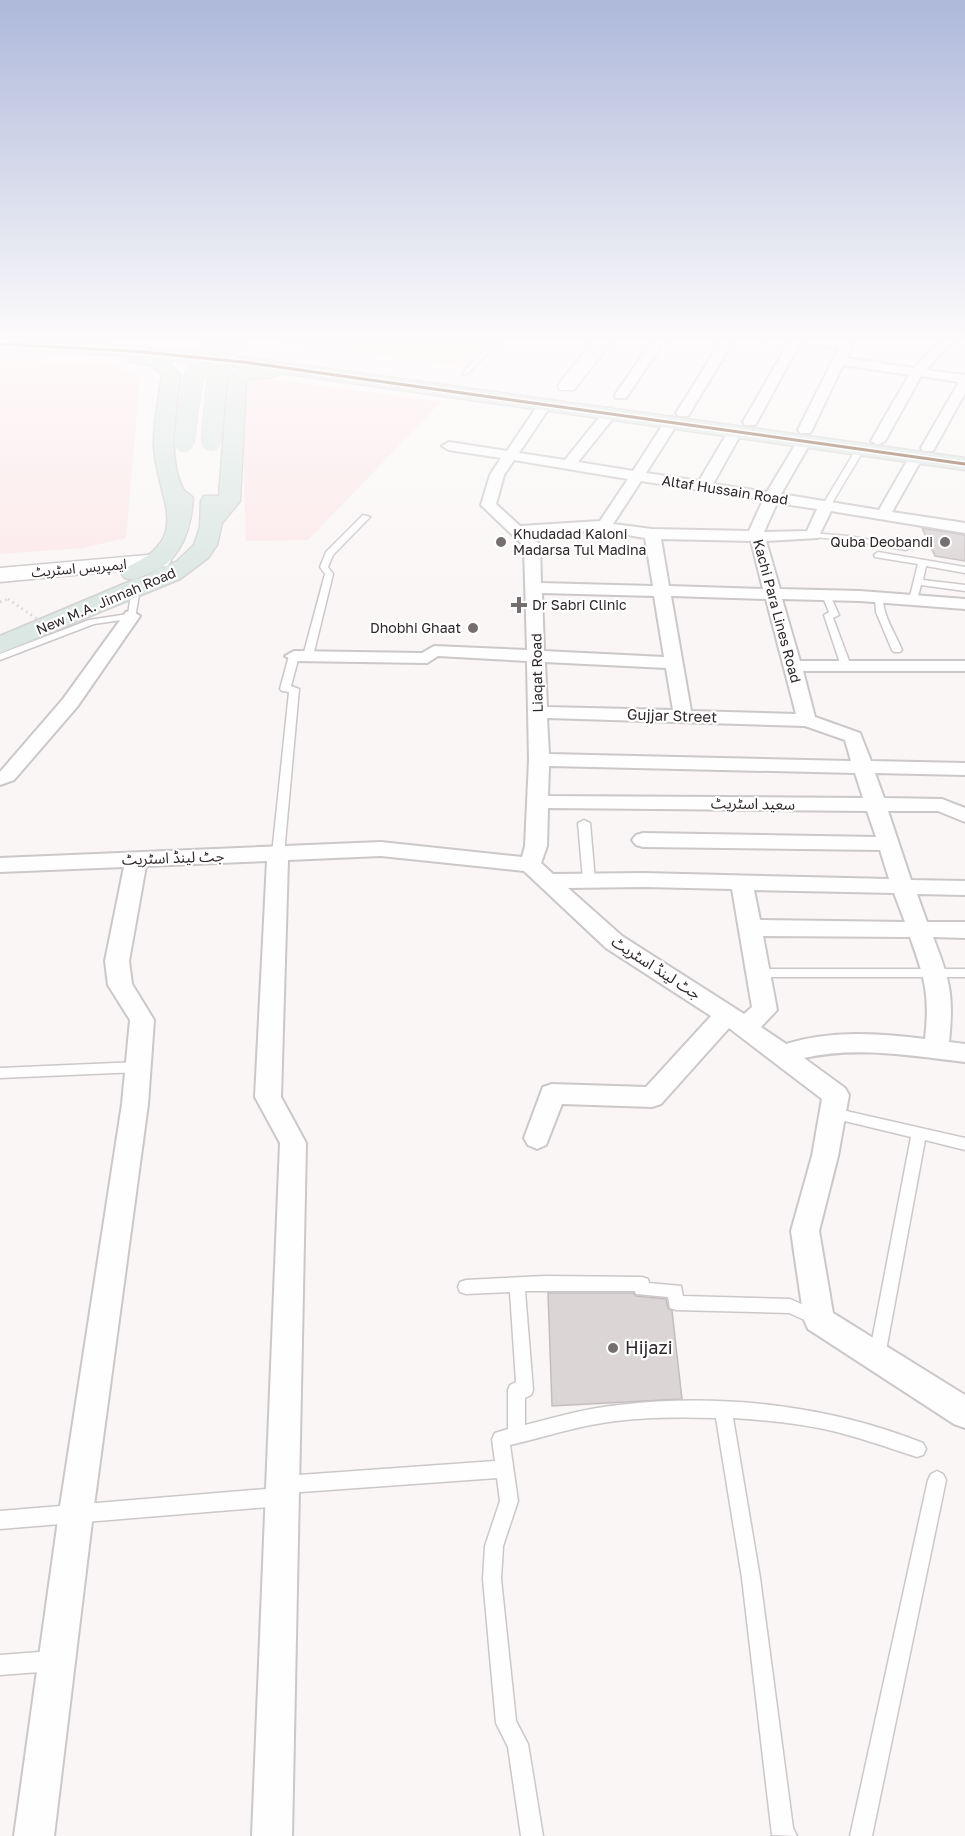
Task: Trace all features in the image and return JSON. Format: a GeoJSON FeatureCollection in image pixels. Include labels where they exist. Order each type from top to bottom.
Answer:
{"type":"FeatureCollection","features":[{"type":"Feature","properties":{"kind":"main road"},"geometry":{"type":"LineString","coordinates":[[166,426],[164,444],[166,467],[182,520]]}},
{"type":"Feature","properties":{"kind":"main road","name":"New M.A. Jinnah Road"},"geometry":{"type":"LineString","coordinates":[[0,625],[142,570],[159,561],[171,549],[182,520],[186,426]]}},
{"type":"Feature","properties":{"kind":"main road","name":"New M.A. Jinnah Road"},"geometry":{"type":"LineString","coordinates":[[0,645],[193,563],[207,544],[212,522],[212,426]]}},
{"type":"Feature","properties":{"kind":"main road"},"geometry":{"type":"LineString","coordinates":[[212,522],[229,501],[233,426]]}},
{"type":"Feature","properties":{"kind":"main road"},"geometry":{"type":"LineString","coordinates":[[743,426],[922,452],[965,454]]}},
{"type":"Feature","properties":{"kind":"main road"},"geometry":{"type":"LineString","coordinates":[[922,452],[965,464]]}},
{"type":"Feature","properties":{"kind":"street","name":"Liaqat Road"},"geometry":{"type":"LineString","coordinates":[[530,865],[536,846],[539,760],[532,545],[488,505],[497,475],[531,426]]}},
{"type":"Feature","properties":{"kind":"street"},"geometry":{"type":"LineString","coordinates":[[568,465],[599,426]]}},
{"type":"Feature","properties":{"kind":"street"},"geometry":{"type":"LineString","coordinates":[[604,527],[671,426]]}},
{"type":"Feature","properties":{"kind":"street"},"geometry":{"type":"LineString","coordinates":[[704,486],[743,426]]}},
{"type":"Feature","properties":{"kind":"street","name":"Kachi Para Lines Road"},"geometry":{"type":"LineString","coordinates":[[807,720],[757,535],[772,497],[809,426]]}},
{"type":"Feature","properties":{"kind":"street"},"geometry":{"type":"LineString","coordinates":[[870,444],[882,426]]}},
{"type":"Feature","properties":{"kind":"street"},"geometry":{"type":"LineString","coordinates":[[884,515],[938,426]]}},
{"type":"Feature","properties":{"kind":"street","name":"Altaf Hussain Road"},"geometry":{"type":"LineString","coordinates":[[449,446],[965,528]]}},
{"type":"Feature","properties":{"kind":"street"},"geometry":{"type":"LineString","coordinates":[[517,531],[604,527],[652,534],[790,537],[813,535],[826,506]]}},
{"type":"Feature","properties":{"kind":"street"},"geometry":{"type":"LineString","coordinates":[[652,534],[683,717]]}},
{"type":"Feature","properties":{"kind":"street","name":"ایمپریس اسٹریٹ"},"geometry":{"type":"LineString","coordinates":[[0,574],[159,561]]}},
{"type":"Feature","properties":{"kind":"street"},"geometry":{"type":"LineString","coordinates":[[534,588],[826,595],[965,604]]}},
{"type":"Feature","properties":{"kind":"street"},"geometry":{"type":"LineString","coordinates":[[0,779],[7,776],[70,703],[132,616]]}},
{"type":"Feature","properties":{"kind":"street"},"geometry":{"type":"LineString","coordinates":[[301,656],[428,658],[434,651],[472,651],[537,657],[674,663]]}},
{"type":"Feature","properties":{"kind":"street"},"geometry":{"type":"LineString","coordinates":[[791,666],[965,666]]}},
{"type":"Feature","properties":{"kind":"street","name":"Gujjar Street"},"geometry":{"type":"LineString","coordinates":[[537,712],[807,720],[854,737],[863,767]]}},
{"type":"Feature","properties":{"kind":"street"},"geometry":{"type":"LineString","coordinates":[[539,760],[965,769]]}},
{"type":"Feature","properties":{"kind":"street"},"geometry":{"type":"LineString","coordinates":[[863,767],[918,930],[935,973],[941,1005],[936,1049]]}},
{"type":"Feature","properties":{"kind":"street","name":"سعید اسٹریٹ"},"geometry":{"type":"LineString","coordinates":[[538,802],[942,805],[965,816]]}},
{"type":"Feature","properties":{"kind":"street"},"geometry":{"type":"LineString","coordinates":[[643,840],[889,844]]}},
{"type":"Feature","properties":{"kind":"street","name":"جٹ لینڈ اسٹریٹ"},"geometry":{"type":"LineString","coordinates":[[0,865],[381,849],[530,865],[614,942],[736,1021],[836,1095],[825,1156],[805,1231],[819,1320]]}},
{"type":"Feature","properties":{"kind":"street"},"geometry":{"type":"LineString","coordinates":[[272,1836],[284,1491],[292,1143],[268,1097],[278,854]]}},
{"type":"Feature","properties":{"kind":"street"},"geometry":{"type":"LineString","coordinates":[[34,1836],[138,1067],[142,1020],[120,985],[117,961],[136,860]]}},
{"type":"Feature","properties":{"kind":"street"},"geometry":{"type":"LineString","coordinates":[[548,881],[965,888]]}},
{"type":"Feature","properties":{"kind":"street"},"geometry":{"type":"LineString","coordinates":[[537,1138],[552,1094],[652,1097],[736,1021],[765,1010],[742,883]]}},
{"type":"Feature","properties":{"kind":"street"},"geometry":{"type":"LineString","coordinates":[[750,928],[965,930]]}},
{"type":"Feature","properties":{"kind":"street"},"geometry":{"type":"LineString","coordinates":[[782,1054],[805,1046],[829,1045],[906,1045],[965,1053]]}},
{"type":"Feature","properties":{"kind":"street"},"geometry":{"type":"LineString","coordinates":[[819,1320],[965,1413]]}},
{"type":"Feature","properties":{"kind":"lane"},"geometry":{"type":"LineString","coordinates":[[826,506],[870,444]]}},
{"type":"Feature","properties":{"kind":"lane"},"geometry":{"type":"LineString","coordinates":[[278,854],[294,689],[285,689],[301,656],[329,574],[324,567],[325,561],[329,554],[366,517]]}},
{"type":"Feature","properties":{"kind":"lane"},"geometry":{"type":"LineString","coordinates":[[813,535],[848,538],[906,548]]}},
{"type":"Feature","properties":{"kind":"lane"},"geometry":{"type":"LineString","coordinates":[[878,555],[965,570]]}},
{"type":"Feature","properties":{"kind":"lane"},"geometry":{"type":"LineString","coordinates":[[913,600],[923,563]]}},
{"type":"Feature","properties":{"kind":"lane"},"geometry":{"type":"LineString","coordinates":[[918,582],[965,588]]}},
{"type":"Feature","properties":{"kind":"lane"},"geometry":{"type":"LineString","coordinates":[[0,657],[92,622],[132,616],[136,589]]}},
{"type":"Feature","properties":{"kind":"lane"},"geometry":{"type":"LineString","coordinates":[[826,595],[835,615],[828,615],[846,666]]}},
{"type":"Feature","properties":{"kind":"lane"},"geometry":{"type":"LineString","coordinates":[[879,598],[879,609],[897,650]]}},
{"type":"Feature","properties":{"kind":"lane"},"geometry":{"type":"LineString","coordinates":[[584,824],[589,880]]}},
{"type":"Feature","properties":{"kind":"lane"},"geometry":{"type":"LineString","coordinates":[[758,973],[965,973]]}},
{"type":"Feature","properties":{"kind":"lane"},"geometry":{"type":"LineString","coordinates":[[0,1073],[138,1067]]}},
{"type":"Feature","properties":{"kind":"lane"},"geometry":{"type":"LineString","coordinates":[[833,1113],[965,1144]]}},
{"type":"Feature","properties":{"kind":"lane"},"geometry":{"type":"LineString","coordinates":[[877,1356],[919,1133]]}},
{"type":"Feature","properties":{"kind":"lane"},"geometry":{"type":"LineString","coordinates":[[466,1287],[517,1284],[642,1284],[642,1289],[675,1291],[676,1303],[790,1306],[819,1320]]}},
{"type":"Feature","properties":{"kind":"lane"},"geometry":{"type":"LineString","coordinates":[[517,1284],[525,1390],[516,1390],[517,1436]]}},
{"type":"Feature","properties":{"kind":"lane"},"geometry":{"type":"LineString","coordinates":[[532,1836],[518,1744],[506,1723],[492,1579],[494,1546],[509,1501],[501,1439],[591,1417],[649,1411],[723,1411],[795,1417],[850,1427],[917,1449]]}},
{"type":"Feature","properties":{"kind":"lane"},"geometry":{"type":"LineString","coordinates":[[723,1411],[751,1578],[783,1835],[786,1836]]}},
{"type":"Feature","properties":{"kind":"lane"},"geometry":{"type":"LineString","coordinates":[[0,1520],[505,1469]]}},
{"type":"Feature","properties":{"kind":"lane"},"geometry":{"type":"LineString","coordinates":[[861,1836],[937,1480]]}},
{"type":"Feature","properties":{"kind":"lane"},"geometry":{"type":"LineString","coordinates":[[0,1665],[58,1661]]}},
{"type":"Feature","properties":{"kind":"path"},"geometry":{"type":"LineString","coordinates":[[0,602],[8,598],[56,633]]}},
{"type":"Feature","properties":{"kind":"shaded area"},"geometry":{"type":"Polygon","coordinates":[[[0,426],[136,426],[126,538],[83,548],[0,554],[0,426]]]}},
{"type":"Feature","properties":{"kind":"shaded area"},"geometry":{"type":"Polygon","coordinates":[[[242,426],[418,426],[308,540],[246,541],[242,426]]]}},
{"type":"Feature","properties":{"kind":"building","name":"Quba Deobandi"},"geometry":{"type":"Polygon","coordinates":[[[922,528],[965,535],[965,561],[935,556],[922,528]]]}},
{"type":"Feature","properties":{"kind":"building","name":"Hijazi"},"geometry":{"type":"Polygon","coordinates":[[[548,1293],[633,1293],[636,1296],[666,1299],[668,1308],[672,1311],[682,1399],[552,1406],[548,1293]]]}},
{"type":"Feature","properties":{"kind":"transit line"},"geometry":{"type":"LineString","coordinates":[[694,426],[965,464]]}},
{"type":"Feature","properties":{"kind":"place","name":"Khudadad Kaloni Madarsa Tul Madina"},"geometry":{"type":"Point","coordinates":[501,542]}},
{"type":"Feature","properties":{"kind":"place","name":"Quba Deobandi"},"geometry":{"type":"Point","coordinates":[945,542]}},
{"type":"Feature","properties":{"kind":"place","name":"Dr Sabri Clinic"},"geometry":{"type":"Point","coordinates":[519,605]}},
{"type":"Feature","properties":{"kind":"place","name":"Dhobhi Ghaat"},"geometry":{"type":"Point","coordinates":[473,628]}},
{"type":"Feature","properties":{"kind":"place","name":"Hijazi"},"geometry":{"type":"Point","coordinates":[613,1348]}}]}
